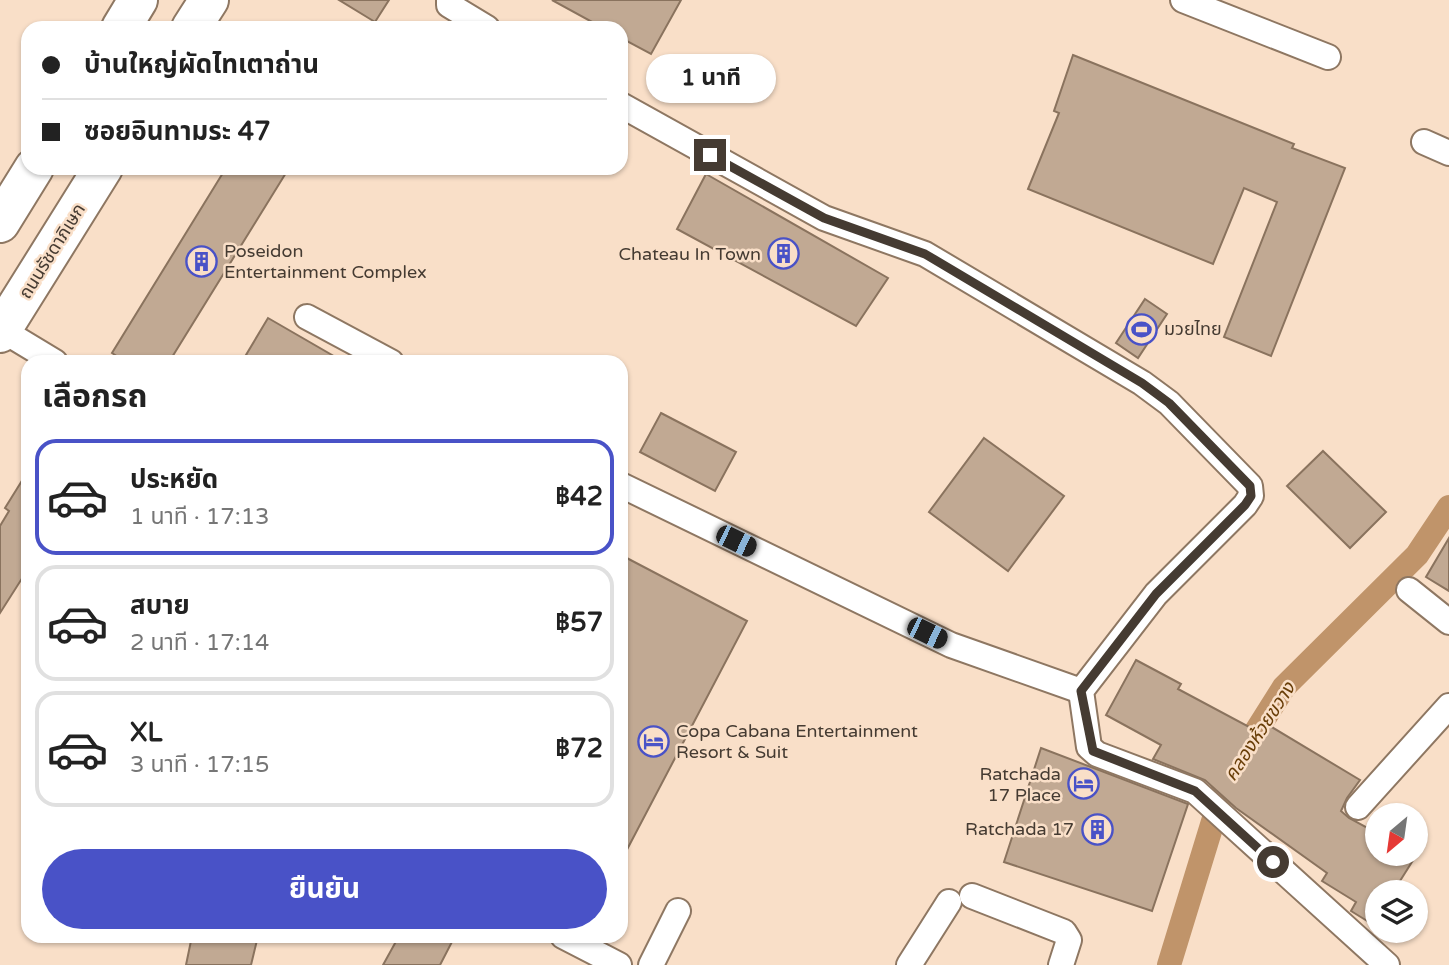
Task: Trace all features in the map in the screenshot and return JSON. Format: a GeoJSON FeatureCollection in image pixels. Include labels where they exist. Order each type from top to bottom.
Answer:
{"type":"FeatureCollection","features":[{"type":"Feature","properties":{"kind":"main road"},"geometry":{"type":"LineString","coordinates":[[125,21],[138,0]]}},
{"type":"Feature","properties":{"kind":"main road"},"geometry":{"type":"LineString","coordinates":[[196,21],[209,0]]}},
{"type":"Feature","properties":{"kind":"main road"},"geometry":{"type":"LineString","coordinates":[[0,223],[30,175]]}},
{"type":"Feature","properties":{"kind":"main road","name":"ถนนรัชดาภิเษก"},"geometry":{"type":"LineString","coordinates":[[1,332],[99,175]]}},
{"type":"Feature","properties":{"kind":"street"},"geometry":{"type":"LineString","coordinates":[[449,0],[449,5],[475,21]]}},
{"type":"Feature","properties":{"kind":"street"},"geometry":{"type":"LineString","coordinates":[[1182,0],[1328,57]]}},
{"type":"Feature","properties":{"kind":"street"},"geometry":{"type":"LineString","coordinates":[[628,109],[824,218],[925,254],[1142,383],[1169,403],[1250,486],[1251,496],[1245,505],[1156,594],[1081,691],[1093,751],[1195,791],[1387,965]]}},
{"type":"Feature","properties":{"kind":"street"},"geometry":{"type":"LineString","coordinates":[[1424,142],[1449,153]]}},
{"type":"Feature","properties":{"kind":"street"},"geometry":{"type":"LineString","coordinates":[[307,317],[378,355]]}},
{"type":"Feature","properties":{"kind":"street"},"geometry":{"type":"LineString","coordinates":[[1,332],[42,355]]}},
{"type":"Feature","properties":{"kind":"street"},"geometry":{"type":"LineString","coordinates":[[628,488],[951,645],[1081,691]]}},
{"type":"Feature","properties":{"kind":"street"},"geometry":{"type":"LineString","coordinates":[[1409,590],[1449,622]]}},
{"type":"Feature","properties":{"kind":"street"},"geometry":{"type":"LineString","coordinates":[[1358,807],[1449,706]]}},
{"type":"Feature","properties":{"kind":"street"},"geometry":{"type":"LineString","coordinates":[[909,965],[960,899],[1064,932],[1069,940],[1061,965]]}},
{"type":"Feature","properties":{"kind":"street"},"geometry":{"type":"LineString","coordinates":[[652,965],[678,911]]}},
{"type":"Feature","properties":{"kind":"street"},"geometry":{"type":"LineString","coordinates":[[577,943],[619,965]]}},
{"type":"Feature","properties":{"kind":"building"},"geometry":{"type":"Polygon","coordinates":[[[339,0],[389,0],[373,21],[339,0]]]}},
{"type":"Feature","properties":{"kind":"building"},"geometry":{"type":"Polygon","coordinates":[[[552,0],[681,0],[651,54],[628,42],[628,21],[590,21],[552,0]]]}},
{"type":"Feature","properties":{"kind":"building"},"geometry":{"type":"Polygon","coordinates":[[[1073,55],[1294,144],[1292,148],[1345,168],[1271,356],[1224,337],[1277,202],[1244,188],[1213,264],[1028,189],[1059,113],[1054,111],[1073,55]]]}},
{"type":"Feature","properties":{"kind":"building","name":"Chateau In Town"},"geometry":{"type":"Polygon","coordinates":[[[706,174],[888,278],[856,326],[677,229],[706,174]]]}},
{"type":"Feature","properties":{"kind":"building","name":"Poseidon Entertainment Complex"},"geometry":{"type":"Polygon","coordinates":[[[222,175],[285,175],[173,355],[112,353],[222,175]]]}},
{"type":"Feature","properties":{"kind":"building","name":"มวยไทย"},"geometry":{"type":"Polygon","coordinates":[[[1145,299],[1167,314],[1138,358],[1116,343],[1145,299]]]}},
{"type":"Feature","properties":{"kind":"building"},"geometry":{"type":"Polygon","coordinates":[[[268,318],[332,355],[246,355],[268,318]]]}},
{"type":"Feature","properties":{"kind":"building"},"geometry":{"type":"Polygon","coordinates":[[[661,413],[736,452],[715,491],[640,452],[661,413]]]}},
{"type":"Feature","properties":{"kind":"building"},"geometry":{"type":"Polygon","coordinates":[[[984,438],[1064,496],[1008,571],[929,512],[984,438]]]}},
{"type":"Feature","properties":{"kind":"building"},"geometry":{"type":"Polygon","coordinates":[[[1323,451],[1386,512],[1350,548],[1287,486],[1323,451]]]}},
{"type":"Feature","properties":{"kind":"building"},"geometry":{"type":"Polygon","coordinates":[[[21,482],[21,580],[0,613],[0,526],[9,511],[5,508],[21,482]]]}},
{"type":"Feature","properties":{"kind":"building"},"geometry":{"type":"Polygon","coordinates":[[[1449,538],[1449,591],[1426,577],[1449,538]]]}},
{"type":"Feature","properties":{"kind":"building","name":"Copa Cabana Entertainment Resort & Suit"},"geometry":{"type":"Polygon","coordinates":[[[628,559],[747,621],[628,848],[628,559]]]}},
{"type":"Feature","properties":{"kind":"building"},"geometry":{"type":"Polygon","coordinates":[[[1136,660],[1181,684],[1178,689],[1264,735],[1270,726],[1360,780],[1341,811],[1365,827],[1365,866],[1409,866],[1401,880],[1365,880],[1365,920],[1351,911],[1356,902],[1322,881],[1327,873],[1236,808],[1205,780],[1153,759],[1161,745],[1106,715],[1136,660]]]}},
{"type":"Feature","properties":{"kind":"building","name":"Ratchada 17"},"geometry":{"type":"Polygon","coordinates":[[[1041,748],[1188,804],[1152,911],[1004,862],[1041,748]]]}},
{"type":"Feature","properties":{"kind":"building"},"geometry":{"type":"Polygon","coordinates":[[[191,943],[256,943],[251,965],[186,965],[191,943]]]}},
{"type":"Feature","properties":{"kind":"building"},"geometry":{"type":"Polygon","coordinates":[[[395,943],[451,943],[440,965],[383,965],[395,943]]]}},
{"type":"Feature","properties":{"kind":"waterway","name":"คลองห้วยขวาง"},"geometry":{"type":"LineString","coordinates":[[1238,760],[1284,687],[1417,555],[1449,507]]}},
{"type":"Feature","properties":{"kind":"waterway","name":"คลองห้วยขวาง"},"geometry":{"type":"LineString","coordinates":[[1169,965],[1222,792]]}},
{"type":"Feature","properties":{"kind":"place","name":"Chateau In Town"},"geometry":{"type":"Point","coordinates":[784,254]}},
{"type":"Feature","properties":{"kind":"place","name":"Poseidon Entertainment Complex"},"geometry":{"type":"Point","coordinates":[201,261]}},
{"type":"Feature","properties":{"kind":"place","name":"มวยไทย"},"geometry":{"type":"Point","coordinates":[1141,329]}},
{"type":"Feature","properties":{"kind":"place","name":"Copa Cabana Entertainment Resort & Suit"},"geometry":{"type":"Point","coordinates":[653,741]}},
{"type":"Feature","properties":{"kind":"place","name":"Ratchada 17 Place"},"geometry":{"type":"Point","coordinates":[1084,784]}},
{"type":"Feature","properties":{"kind":"place","name":"Ratchada 17"},"geometry":{"type":"Point","coordinates":[1097,829]}},
{"type":"Feature","properties":{"kind":"route"},"geometry":{"type":"LineString","coordinates":[[710,155],[824,218],[925,254],[1142,383],[1169,403],[1206,444],[1250,486],[1251,496],[1245,505],[1156,594],[1081,691],[1089,747],[1093,751],[1195,791],[1273,862]]}}]}
